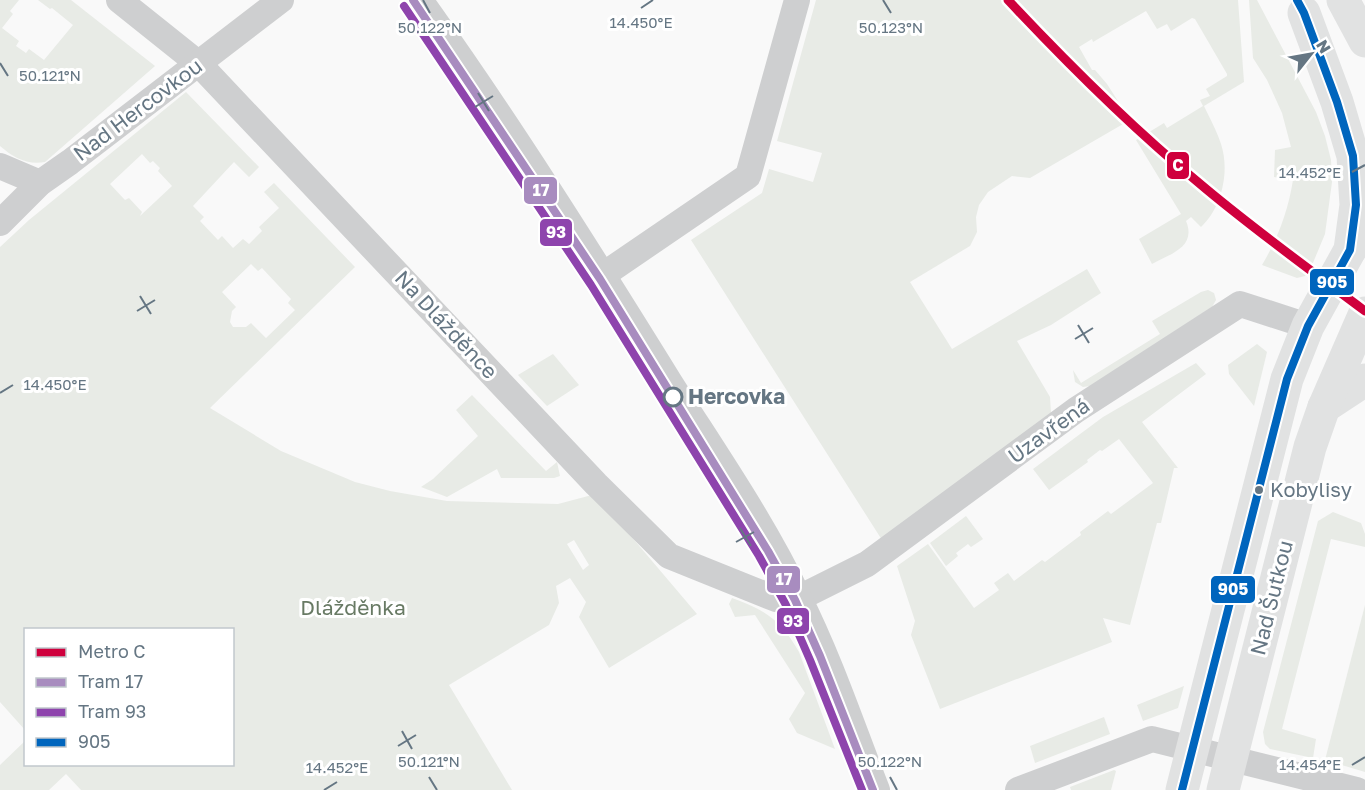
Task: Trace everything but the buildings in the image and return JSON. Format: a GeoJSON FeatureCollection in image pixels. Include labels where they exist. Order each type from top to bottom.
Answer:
{"type":"FeatureCollection","features":[{"type":"Feature","properties":{"kind":"main road"},"geometry":{"type":"LineString","coordinates":[[1343,0],[1365,41]]}},
{"type":"Feature","properties":{"kind":"main road"},"geometry":{"type":"LineString","coordinates":[[1300,7],[1365,112]]}},
{"type":"Feature","properties":{"kind":"main road"},"geometry":{"type":"LineString","coordinates":[[1300,7],[1345,126],[1353,156],[1358,239]]}},
{"type":"Feature","properties":{"kind":"main road","name":"Nad Šutkou"},"geometry":{"type":"LineString","coordinates":[[1182,790],[1287,379],[1308,326],[1358,239]]}},
{"type":"Feature","properties":{"kind":"main road","name":"Nad Šutkou"},"geometry":{"type":"LineString","coordinates":[[1227,775],[1310,447],[1324,407],[1365,313]]}},
{"type":"Feature","properties":{"kind":"main road"},"geometry":{"type":"LineString","coordinates":[[1324,407],[1365,380]]}},
{"type":"Feature","properties":{"kind":"street","name":"Na Dlážděnce"},"geometry":{"type":"LineString","coordinates":[[119,0],[199,64],[596,484],[669,556],[776,599],[800,598]]}},
{"type":"Feature","properties":{"kind":"street","name":"Nad Hercovkou"},"geometry":{"type":"LineString","coordinates":[[0,223],[40,183],[280,0]]}},
{"type":"Feature","properties":{"kind":"street"},"geometry":{"type":"LineString","coordinates":[[420,0],[603,275],[773,548],[800,598],[833,675],[877,790]]}},
{"type":"Feature","properties":{"kind":"street"},"geometry":{"type":"LineString","coordinates":[[603,275],[748,176],[797,0]]}},
{"type":"Feature","properties":{"kind":"street"},"geometry":{"type":"LineString","coordinates":[[0,166],[40,183]]}},
{"type":"Feature","properties":{"kind":"street","name":"Uzavřená"},"geometry":{"type":"LineString","coordinates":[[800,598],[867,564],[1076,410],[1240,304],[1308,326]]}},
{"type":"Feature","properties":{"kind":"street"},"geometry":{"type":"LineString","coordinates":[[1018,790],[1152,739],[1193,750],[1227,775],[1341,788]]}},
{"type":"Feature","properties":{"kind":"green space"},"geometry":{"type":"Polygon","coordinates":[[[0,0],[19,0],[10,11],[13,14],[2,28],[19,41],[16,46],[26,53],[29,49],[44,60],[73,25],[38,0],[71,0],[155,66],[45,162],[21,160],[0,146],[0,0]]]}},
{"type":"Feature","properties":{"kind":"green space"},"geometry":{"type":"Polygon","coordinates":[[[816,0],[1238,0],[1244,82],[1204,106],[1218,134],[1224,155],[1222,188],[1214,210],[1201,227],[1191,217],[1186,221],[1188,237],[1180,249],[1152,264],[1139,239],[1181,214],[1136,140],[1164,123],[1167,128],[1203,106],[1200,100],[1210,96],[1206,89],[1227,74],[1195,19],[1192,18],[1171,31],[1167,24],[1157,29],[1146,11],[1093,42],[1092,39],[1079,47],[1092,70],[1095,70],[1107,84],[1130,120],[1030,178],[1012,176],[988,192],[979,205],[976,217],[977,232],[970,246],[910,282],[952,349],[1087,269],[1101,293],[1051,325],[1017,341],[1050,397],[1051,413],[1046,420],[882,540],[691,240],[762,193],[769,169],[813,182],[822,153],[777,141],[816,0]]]}},
{"type":"Feature","properties":{"kind":"green space"},"geometry":{"type":"Polygon","coordinates":[[[1249,0],[1257,0],[1316,112],[1331,160],[1332,182],[1325,234],[1310,270],[1305,276],[1297,278],[1262,265],[1282,224],[1293,180],[1274,177],[1275,150],[1291,147],[1282,113],[1267,80],[1253,58],[1249,0]]]}},
{"type":"Feature","properties":{"kind":"green space","name":"Dlážděnka"},"geometry":{"type":"Polygon","coordinates":[[[186,92],[259,167],[249,177],[234,162],[193,206],[204,217],[200,221],[218,240],[222,236],[233,248],[243,239],[249,244],[262,231],[259,227],[279,208],[264,192],[274,183],[355,267],[210,408],[281,451],[355,482],[390,491],[447,501],[558,504],[592,495],[613,515],[697,614],[609,668],[579,617],[586,602],[570,578],[556,586],[559,603],[549,625],[449,685],[512,790],[81,790],[66,774],[49,790],[0,790],[0,765],[24,742],[24,766],[234,766],[234,628],[24,628],[24,729],[0,702],[0,247],[29,220],[186,92]],[[142,154],[110,184],[125,200],[129,198],[142,212],[140,216],[172,186],[158,171],[160,168],[153,161],[150,163],[142,154]],[[251,264],[222,292],[236,307],[232,311],[230,322],[233,327],[246,327],[251,323],[266,338],[295,310],[288,303],[291,299],[262,268],[258,271],[251,264]],[[574,540],[567,544],[583,570],[589,565],[574,540]]]}},
{"type":"Feature","properties":{"kind":"green space"},"geometry":{"type":"Polygon","coordinates":[[[1208,290],[1214,293],[1216,300],[1212,307],[1090,386],[1083,387],[1075,382],[1073,370],[1081,383],[1160,334],[1152,321],[1208,290]]]}},
{"type":"Feature","properties":{"kind":"green space"},"geometry":{"type":"Polygon","coordinates":[[[1257,344],[1267,352],[1254,406],[1229,374],[1228,365],[1257,344]]]}},
{"type":"Feature","properties":{"kind":"green space"},"geometry":{"type":"Polygon","coordinates":[[[553,354],[579,385],[547,406],[518,375],[553,354]]]}},
{"type":"Feature","properties":{"kind":"green space"},"geometry":{"type":"Polygon","coordinates":[[[1196,363],[1206,374],[1142,422],[1178,468],[1174,468],[1161,523],[1157,523],[1130,625],[1103,618],[1112,642],[940,709],[911,635],[915,621],[897,566],[928,544],[974,608],[999,590],[994,583],[1008,573],[1014,581],[1042,560],[1045,562],[1108,511],[1111,514],[1153,483],[1119,439],[1102,451],[1100,450],[1087,460],[1088,462],[1049,490],[1033,469],[1103,417],[1196,363]]]}},
{"type":"Feature","properties":{"kind":"green space"},"geometry":{"type":"Polygon","coordinates":[[[472,395],[546,471],[557,462],[560,476],[501,478],[497,469],[447,497],[421,487],[433,479],[478,436],[456,410],[472,395]]]}},
{"type":"Feature","properties":{"kind":"green space"},"geometry":{"type":"Polygon","coordinates":[[[1333,512],[1361,523],[1365,534],[1365,547],[1331,539],[1282,729],[1316,739],[1313,758],[1270,749],[1265,744],[1263,732],[1318,521],[1333,512]]]}},
{"type":"Feature","properties":{"kind":"green space"},"geometry":{"type":"Polygon","coordinates":[[[966,516],[983,539],[971,547],[968,544],[956,553],[958,556],[946,566],[930,543],[966,516]]]}},
{"type":"Feature","properties":{"kind":"green space"},"geometry":{"type":"Polygon","coordinates":[[[732,598],[763,612],[786,632],[799,652],[835,749],[797,733],[789,719],[805,693],[755,615],[735,617],[729,604],[732,598]]]}},
{"type":"Feature","properties":{"kind":"green space"},"geometry":{"type":"Polygon","coordinates":[[[1365,605],[1365,772],[1325,760],[1365,605]]]}},
{"type":"Feature","properties":{"kind":"green space"},"geometry":{"type":"Polygon","coordinates":[[[1184,686],[1178,708],[1143,721],[1137,705],[1184,686]]]}},
{"type":"Feature","properties":{"kind":"green space"},"geometry":{"type":"Polygon","coordinates":[[[1104,717],[1110,734],[1035,763],[1030,746],[1104,717]]]}},
{"type":"Feature","properties":{"kind":"green space"},"geometry":{"type":"Polygon","coordinates":[[[1116,771],[1111,790],[1071,790],[1070,787],[1116,771]]]}},
{"type":"Feature","properties":{"kind":"metro line","name":"C"},"geometry":{"type":"LineString","coordinates":[[1008,0],[1100,94],[1174,162],[1260,232],[1365,311]]}},
{"type":"Feature","properties":{"kind":"tram line","name":"17"},"geometry":{"type":"LineString","coordinates":[[413,0],[600,279],[768,551],[795,600],[820,656],[873,790]]}},
{"type":"Feature","properties":{"kind":"tram line","name":"93"},"geometry":{"type":"LineString","coordinates":[[404,6],[591,285],[759,556],[786,605],[862,790]]}},
{"type":"Feature","properties":{"kind":"transit line","name":"905"},"geometry":{"type":"LineString","coordinates":[[1182,790],[1287,379],[1308,326],[1350,250],[1356,205],[1353,156],[1337,102],[1297,0]]}},
{"type":"Feature","properties":{"kind":"place","name":"Hercovka"},"geometry":{"type":"Point","coordinates":[673,397]}},
{"type":"Feature","properties":{"kind":"place","name":"Kobylisy"},"geometry":{"type":"Point","coordinates":[1259,490]}}]}
